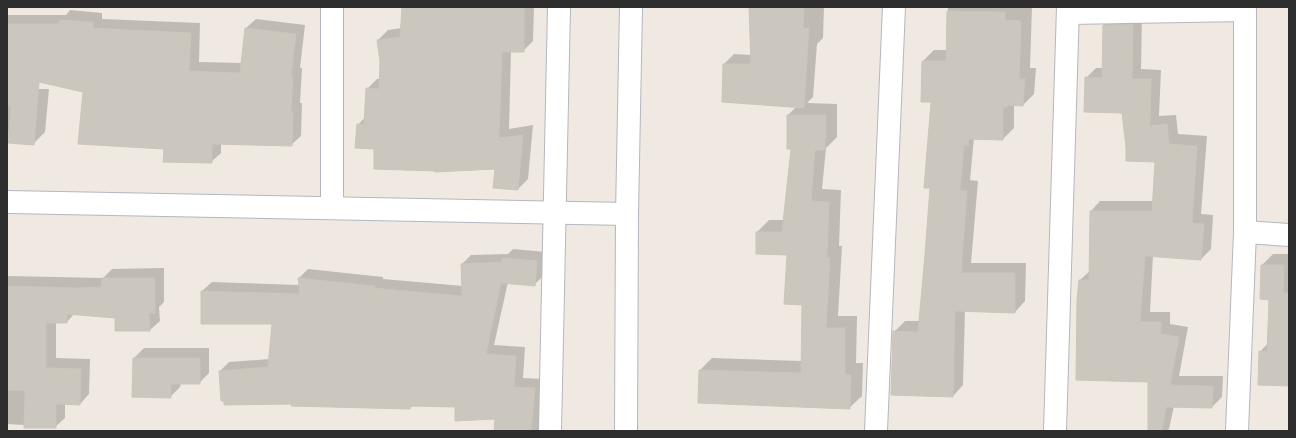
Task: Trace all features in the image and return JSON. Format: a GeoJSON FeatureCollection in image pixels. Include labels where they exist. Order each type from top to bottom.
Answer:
{"type":"FeatureCollection","features":[{"type":"Feature","properties":{"kind":"street"},"geometry":{"type":"LineString","coordinates":[[332,7],[332,208]]}},
{"type":"Feature","properties":{"kind":"street"},"geometry":{"type":"LineString","coordinates":[[550,431],[559,7]]}},
{"type":"Feature","properties":{"kind":"street"},"geometry":{"type":"LineString","coordinates":[[626,431],[627,214],[631,7]]}},
{"type":"Feature","properties":{"kind":"street"},"geometry":{"type":"LineString","coordinates":[[876,431],[894,7]]}},
{"type":"Feature","properties":{"kind":"street"},"geometry":{"type":"LineString","coordinates":[[1055,431],[1068,10],[1245,8],[1245,232],[1237,431]]}},
{"type":"Feature","properties":{"kind":"street"},"geometry":{"type":"LineString","coordinates":[[7,202],[627,214]]}},
{"type":"Feature","properties":{"kind":"street"},"geometry":{"type":"LineString","coordinates":[[1245,232],[1289,235]]}},
{"type":"Feature","properties":{"kind":"building"},"geometry":{"type":"Polygon","coordinates":[[[402,7],[524,8],[524,52],[502,52],[499,138],[523,135],[518,190],[493,188],[495,169],[435,172],[374,169],[374,149],[355,148],[357,124],[364,125],[366,88],[379,89],[380,61],[377,40],[400,37],[402,7]]]}},
{"type":"Feature","properties":{"kind":"building"},"geometry":{"type":"Polygon","coordinates":[[[749,7],[804,7],[803,28],[809,28],[804,108],[722,102],[723,64],[751,64],[749,7]]]}},
{"type":"Feature","properties":{"kind":"building"},"geometry":{"type":"Polygon","coordinates":[[[947,11],[1005,12],[1005,20],[1021,21],[1019,79],[1025,79],[1023,106],[1007,105],[1007,107],[1003,107],[1003,140],[969,139],[968,146],[964,145],[960,191],[967,191],[961,273],[1015,273],[1015,313],[955,311],[953,397],[891,395],[893,331],[918,332],[930,188],[924,188],[931,102],[921,102],[922,61],[946,61],[947,11]]]}},
{"type":"Feature","properties":{"kind":"building"},"geometry":{"type":"Polygon","coordinates":[[[60,20],[93,22],[93,28],[191,33],[189,71],[240,73],[245,28],[296,34],[291,77],[293,77],[291,112],[293,112],[292,146],[212,144],[212,163],[163,162],[164,149],[78,144],[83,92],[39,82],[34,145],[8,143],[11,106],[7,106],[7,24],[59,24],[60,20]]]}},
{"type":"Feature","properties":{"kind":"building"},"geometry":{"type":"Polygon","coordinates":[[[1133,24],[1132,79],[1151,79],[1150,126],[1167,124],[1169,144],[1197,146],[1192,223],[1204,224],[1201,260],[1145,256],[1140,322],[1161,322],[1161,334],[1179,337],[1170,385],[1213,386],[1212,408],[1166,407],[1162,431],[1148,431],[1148,382],[1076,380],[1077,300],[1079,280],[1089,280],[1090,211],[1152,211],[1155,162],[1126,161],[1122,113],[1084,112],[1085,77],[1102,78],[1103,25],[1133,24]]]}},
{"type":"Feature","properties":{"kind":"building"},"geometry":{"type":"Polygon","coordinates":[[[787,115],[826,115],[825,150],[815,150],[811,201],[829,202],[827,258],[830,258],[826,328],[845,328],[845,374],[851,375],[850,409],[698,403],[699,370],[801,373],[802,305],[784,304],[787,255],[756,254],[756,232],[782,232],[791,149],[787,149],[787,115]]]}},
{"type":"Feature","properties":{"kind":"building"},"geometry":{"type":"Polygon","coordinates":[[[502,258],[537,261],[535,286],[501,283],[486,354],[516,356],[514,387],[535,388],[531,431],[494,431],[495,419],[455,421],[455,407],[411,406],[410,409],[291,406],[292,404],[224,405],[224,401],[221,401],[219,371],[268,367],[272,324],[201,324],[201,291],[300,294],[298,278],[375,286],[374,288],[462,296],[461,264],[502,262],[502,258]]]}},
{"type":"Feature","properties":{"kind":"building"},"geometry":{"type":"Polygon","coordinates":[[[1261,265],[1284,265],[1283,293],[1289,293],[1289,386],[1258,385],[1259,351],[1267,352],[1269,300],[1260,299],[1261,265]]]}},
{"type":"Feature","properties":{"kind":"building"},"geometry":{"type":"Polygon","coordinates":[[[102,278],[155,278],[155,313],[149,313],[150,331],[115,331],[115,318],[67,314],[67,323],[46,323],[46,368],[81,369],[80,405],[56,404],[56,428],[24,428],[25,391],[7,390],[7,286],[76,288],[101,287],[102,278]]]}},
{"type":"Feature","properties":{"kind":"building"},"geometry":{"type":"Polygon","coordinates":[[[133,358],[200,358],[200,384],[171,384],[171,398],[132,397],[133,358]]]}}]}
